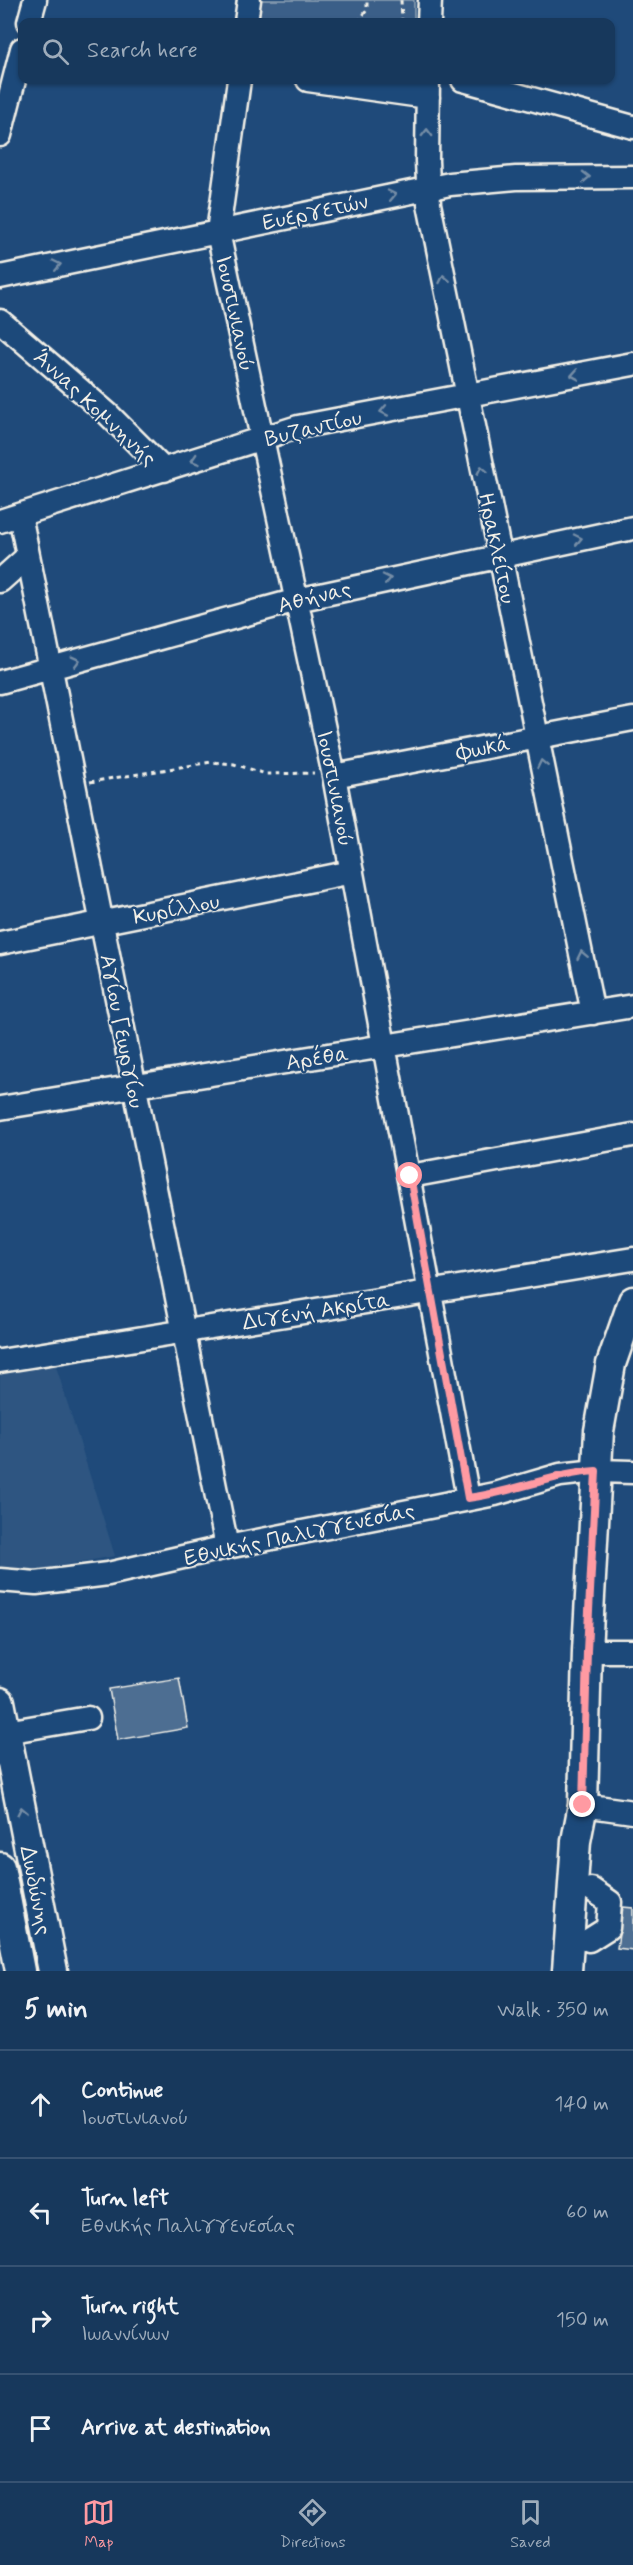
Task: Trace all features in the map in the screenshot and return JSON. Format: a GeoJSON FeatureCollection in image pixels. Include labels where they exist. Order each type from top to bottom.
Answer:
{"type":"FeatureCollection","features":[{"type":"Feature","properties":{"kind":"main road"},"geometry":{"type":"LineString","coordinates":[[567,1971],[576,1841],[583,1805],[587,1651],[596,1471],[606,1388],[616,1345],[633,1301]]}},
{"type":"Feature","properties":{"kind":"main road","name":"Δωδώνης"},"geometry":{"type":"LineString","coordinates":[[0,1702],[53,1971]]}},
{"type":"Feature","properties":{"kind":"main road"},"geometry":{"type":"LineString","coordinates":[[583,1805],[591,1840],[591,1889],[586,1971]]}},
{"type":"Feature","properties":{"kind":"main road","name":"Δωδώνης"},"geometry":{"type":"LineString","coordinates":[[0,1867],[6,1936],[20,1971]]}},
{"type":"Feature","properties":{"kind":"street"},"geometry":{"type":"LineString","coordinates":[[31,18],[35,0]]}},
{"type":"Feature","properties":{"kind":"street"},"geometry":{"type":"LineString","coordinates":[[429,18],[430,0]]}},
{"type":"Feature","properties":{"kind":"street"},"geometry":{"type":"LineString","coordinates":[[0,135],[18,65]]}},
{"type":"Feature","properties":{"kind":"street","name":"Ιουστινιανού"},"geometry":{"type":"LineString","coordinates":[[238,84],[218,232],[334,776],[386,1046],[468,1498]]}},
{"type":"Feature","properties":{"kind":"street"},"geometry":{"type":"LineString","coordinates":[[368,84],[428,88]]}},
{"type":"Feature","properties":{"kind":"street"},"geometry":{"type":"LineString","coordinates":[[477,84],[633,127]]}},
{"type":"Feature","properties":{"kind":"street","name":"Ηρακλείτου"},"geometry":{"type":"LineString","coordinates":[[428,88],[428,188],[467,395],[593,1013]]}},
{"type":"Feature","properties":{"kind":"street","name":"Ευεργετών"},"geometry":{"type":"LineString","coordinates":[[0,277],[428,188],[488,180],[633,177]]}},
{"type":"Feature","properties":{"kind":"street","name":"Άννας Κομνηνής"},"geometry":{"type":"LineString","coordinates":[[0,321],[108,414],[164,470]]}},
{"type":"Feature","properties":{"kind":"street","name":"Βυζαντίου"},"geometry":{"type":"LineString","coordinates":[[10,518],[304,426],[633,364]]}},
{"type":"Feature","properties":{"kind":"street","name":"Αγίου Γεωργίου"},"geometry":{"type":"LineString","coordinates":[[10,518],[28,556],[227,1547]]}},
{"type":"Feature","properties":{"kind":"street","name":"Αθήνας"},"geometry":{"type":"LineString","coordinates":[[0,682],[297,600],[633,528]]}},
{"type":"Feature","properties":{"kind":"street"},"geometry":{"type":"LineString","coordinates":[[0,581],[28,556]]}},
{"type":"Feature","properties":{"kind":"street","name":"Φωκά"},"geometry":{"type":"LineString","coordinates":[[334,776],[633,719]]}},
{"type":"Feature","properties":{"kind":"street","name":"Κυρίλλου"},"geometry":{"type":"LineString","coordinates":[[0,943],[352,872]]}},
{"type":"Feature","properties":{"kind":"street","name":"Αρέθα"},"geometry":{"type":"LineString","coordinates":[[0,1108],[633,1006]]}},
{"type":"Feature","properties":{"kind":"street"},"geometry":{"type":"LineString","coordinates":[[410,1176],[633,1135]]}},
{"type":"Feature","properties":{"kind":"street","name":"Διγενή Ακρίτα"},"geometry":{"type":"LineString","coordinates":[[0,1361],[633,1259]]}},
{"type":"Feature","properties":{"kind":"street","name":"Εθνικής Παλιγγενεσίας"},"geometry":{"type":"LineString","coordinates":[[0,1580],[36,1583],[108,1574],[227,1547],[495,1494],[560,1474],[632,1469]]}},
{"type":"Feature","properties":{"kind":"street"},"geometry":{"type":"LineString","coordinates":[[587,1651],[633,1651]]}},
{"type":"Feature","properties":{"kind":"street"},"geometry":{"type":"LineString","coordinates":[[6,1732],[88,1718]]}},
{"type":"Feature","properties":{"kind":"street"},"geometry":{"type":"LineString","coordinates":[[583,1805],[633,1812]]}},
{"type":"Feature","properties":{"kind":"path"},"geometry":{"type":"LineString","coordinates":[[361,18],[367,10],[367,0]]}},
{"type":"Feature","properties":{"kind":"path"},"geometry":{"type":"LineString","coordinates":[[401,0],[402,18]]}},
{"type":"Feature","properties":{"kind":"path"},"geometry":{"type":"LineString","coordinates":[[248,13],[273,18]]}},
{"type":"Feature","properties":{"kind":"path"},"geometry":{"type":"LineString","coordinates":[[74,784],[211,762],[234,764],[266,774],[312,773],[334,776]]}},
{"type":"Feature","properties":{"kind":"shaded area"},"geometry":{"type":"Polygon","coordinates":[[[259,0],[414,0],[414,18],[257,18],[259,0]]]}},
{"type":"Feature","properties":{"kind":"shaded area"},"geometry":{"type":"Polygon","coordinates":[[[55,1363],[115,1556],[14,1574],[0,1571],[0,1374],[55,1363]]]}},
{"type":"Feature","properties":{"kind":"building"},"geometry":{"type":"Polygon","coordinates":[[[179,1678],[188,1728],[118,1740],[109,1689],[179,1678]]]}},
{"type":"Feature","properties":{"kind":"building"},"geometry":{"type":"Polygon","coordinates":[[[623,1907],[633,1908],[633,1950],[617,1948],[623,1907]]]}},
{"type":"Feature","properties":{"kind":"route"},"geometry":{"type":"LineString","coordinates":[[410,1176],[468,1498],[495,1494],[560,1474],[596,1471],[587,1651],[583,1805]]}}]}
